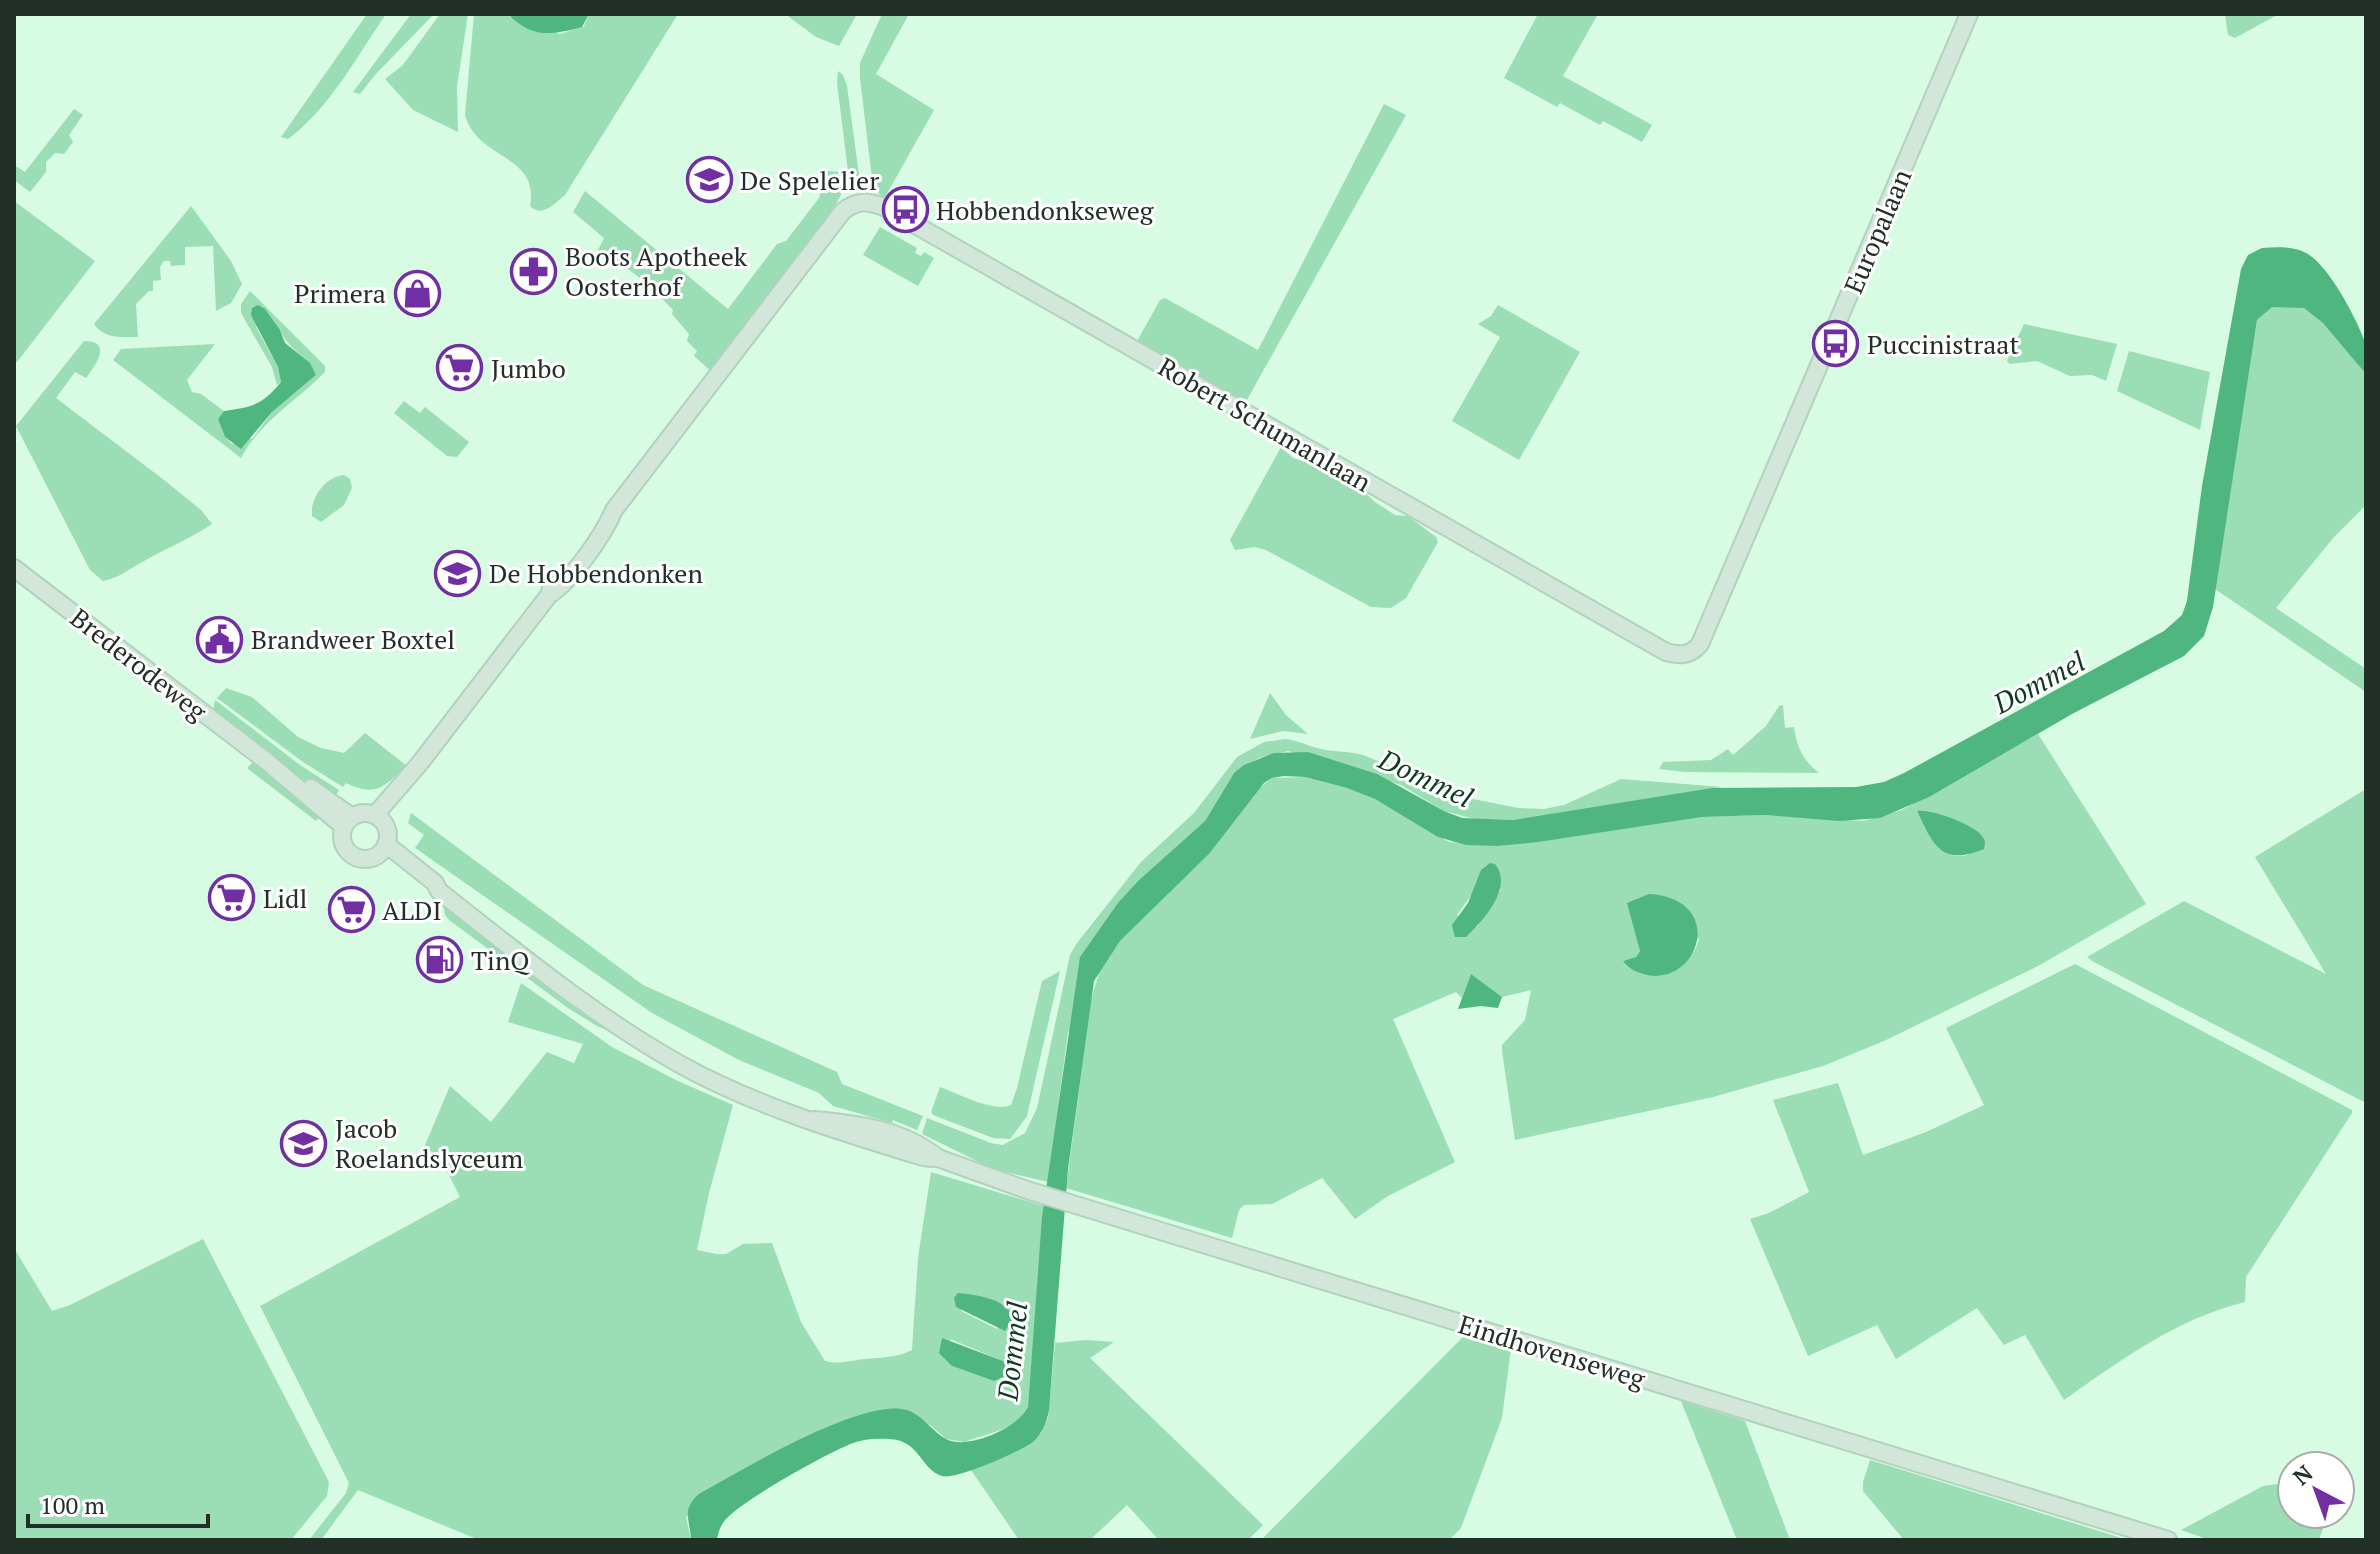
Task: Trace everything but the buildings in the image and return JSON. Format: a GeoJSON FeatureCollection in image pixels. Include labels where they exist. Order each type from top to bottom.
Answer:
{"type":"FeatureCollection","features":[{"type":"Feature","properties":{"kind":"main road","name":"Europalaan"},"geometry":{"type":"LineString","coordinates":[[1678,656],[1695,651],[1700,644],[1969,14]]}},
{"type":"Feature","properties":{"kind":"main road","name":"Robert Schumanlaan"},"geometry":{"type":"LineString","coordinates":[[380,820],[549,595],[554,581],[602,519],[614,510],[834,223],[851,205],[865,201],[884,207],[1592,611],[1678,656]]}},
{"type":"Feature","properties":{"kind":"main road","name":"Brederodeweg"},"geometry":{"type":"LineString","coordinates":[[14,568],[265,760],[283,767],[348,822]]}},
{"type":"Feature","properties":{"kind":"main road"},"geometry":{"type":"LineString","coordinates":[[363,813],[380,820],[383,849],[365,858],[352,854],[344,845],[348,822],[363,813]]}},
{"type":"Feature","properties":{"kind":"main road","name":"Eindhovenseweg"},"geometry":{"type":"LineString","coordinates":[[383,849],[428,891],[439,891],[609,1021],[685,1067],[774,1108],[868,1141],[923,1157],[938,1158],[1027,1190],[2168,1540]]}},
{"type":"Feature","properties":{"kind":"shaded area"},"geometry":{"type":"Polygon","coordinates":[[[367,14],[386,14],[342,81],[317,112],[288,139],[281,137],[367,14]]]}},
{"type":"Feature","properties":{"kind":"shaded area"},"geometry":{"type":"Polygon","coordinates":[[[411,14],[434,14],[360,94],[353,92],[411,14]]]}},
{"type":"Feature","properties":{"kind":"shaded area"},"geometry":{"type":"Polygon","coordinates":[[[440,14],[468,14],[457,86],[458,132],[413,110],[385,79],[403,65],[440,14]]]}},
{"type":"Feature","properties":{"kind":"shaded area"},"geometry":{"type":"Polygon","coordinates":[[[474,14],[508,14],[560,34],[584,26],[589,14],[678,14],[565,195],[543,210],[530,206],[531,189],[526,176],[482,141],[465,115],[474,14]]]}},
{"type":"Feature","properties":{"kind":"shaded area"},"geometry":{"type":"Polygon","coordinates":[[[508,14],[589,14],[582,27],[543,33],[525,28],[508,14]]]}},
{"type":"Feature","properties":{"kind":"shaded area"},"geometry":{"type":"Polygon","coordinates":[[[785,14],[857,14],[839,46],[816,37],[785,14]]]}},
{"type":"Feature","properties":{"kind":"shaded area"},"geometry":{"type":"Polygon","coordinates":[[[882,14],[909,14],[876,74],[934,110],[884,199],[873,187],[860,78],[860,63],[882,14]]]}},
{"type":"Feature","properties":{"kind":"shaded area"},"geometry":{"type":"Polygon","coordinates":[[[1538,14],[1598,14],[1563,76],[1652,125],[1642,142],[1603,121],[1600,125],[1560,103],[1557,107],[1504,78],[1538,14]]]}},
{"type":"Feature","properties":{"kind":"shaded area"},"geometry":{"type":"Polygon","coordinates":[[[2225,14],[2275,16],[2235,38],[2228,35],[2225,14]]]}},
{"type":"Feature","properties":{"kind":"shaded area"},"geometry":{"type":"Polygon","coordinates":[[[838,71],[847,86],[860,182],[857,193],[852,193],[850,187],[838,71]]]}},
{"type":"Feature","properties":{"kind":"shaded area"},"geometry":{"type":"Polygon","coordinates":[[[1384,104],[1406,115],[1243,407],[1136,343],[1160,300],[1165,298],[1258,350],[1384,104]]]}},
{"type":"Feature","properties":{"kind":"shaded area"},"geometry":{"type":"Polygon","coordinates":[[[74,109],[83,115],[69,135],[73,142],[64,154],[55,153],[46,162],[46,172],[30,192],[14,180],[14,165],[25,172],[74,109]]]}},
{"type":"Feature","properties":{"kind":"shaded area"},"geometry":{"type":"Polygon","coordinates":[[[826,171],[841,172],[841,195],[829,216],[712,372],[694,356],[697,351],[687,341],[689,334],[672,314],[673,310],[648,284],[598,250],[604,238],[573,212],[585,191],[728,309],[777,244],[786,241],[819,198],[826,171]]]}},
{"type":"Feature","properties":{"kind":"shaded area"},"geometry":{"type":"Polygon","coordinates":[[[14,201],[95,261],[17,362],[14,360],[14,201]]]}},
{"type":"Feature","properties":{"kind":"shaded area"},"geometry":{"type":"Polygon","coordinates":[[[191,206],[231,261],[242,284],[231,303],[216,311],[213,246],[185,247],[185,265],[171,266],[170,261],[164,261],[160,267],[161,280],[153,281],[153,291],[149,291],[136,304],[138,337],[113,336],[98,329],[94,324],[191,206]]]}},
{"type":"Feature","properties":{"kind":"shaded area"},"geometry":{"type":"Polygon","coordinates":[[[880,227],[917,248],[915,253],[921,256],[924,252],[934,258],[918,286],[863,255],[880,227]]]}},
{"type":"Feature","properties":{"kind":"shaded area"},"geometry":{"type":"Polygon","coordinates":[[[2262,248],[2301,251],[2324,269],[2348,306],[2365,342],[2366,374],[2323,323],[2304,308],[2272,307],[2257,320],[2213,607],[2204,636],[2184,656],[2072,714],[1929,797],[1880,818],[1839,821],[1764,815],[1702,817],[1538,842],[1466,845],[1438,837],[1375,799],[1347,788],[1305,777],[1272,778],[1264,783],[1209,854],[1120,941],[1094,981],[1068,1169],[1049,1410],[1039,1435],[1033,1442],[1002,1458],[950,1476],[935,1472],[914,1449],[899,1441],[880,1439],[857,1442],[806,1466],[751,1499],[725,1520],[717,1540],[691,1540],[688,1510],[699,1494],[828,1426],[882,1410],[902,1409],[921,1418],[948,1440],[968,1442],[992,1435],[1023,1415],[1028,1407],[1042,1217],[1080,957],[1118,903],[1139,880],[1205,821],[1234,773],[1244,765],[1274,753],[1308,752],[1377,774],[1462,818],[1513,820],[1712,788],[1856,787],[1884,782],[1904,773],[2164,631],[2182,615],[2187,601],[2202,486],[2241,269],[2248,255],[2262,248]]]}},
{"type":"Feature","properties":{"kind":"shaded area"},"geometry":{"type":"Polygon","coordinates":[[[250,291],[325,366],[325,372],[258,433],[241,458],[113,360],[121,349],[215,344],[187,380],[192,392],[201,394],[224,411],[218,419],[225,437],[232,444],[253,438],[272,412],[316,375],[280,330],[256,327],[278,367],[281,382],[277,385],[272,367],[241,313],[241,304],[250,291]]]}},
{"type":"Feature","properties":{"kind":"shaded area"},"geometry":{"type":"Polygon","coordinates":[[[258,305],[265,309],[280,330],[285,343],[310,363],[316,375],[272,412],[241,449],[225,437],[218,419],[224,411],[250,406],[262,400],[281,382],[278,367],[251,315],[252,308],[258,305]]]}},
{"type":"Feature","properties":{"kind":"shaded area"},"geometry":{"type":"Polygon","coordinates":[[[1498,305],[1580,352],[1519,460],[1452,421],[1500,337],[1478,324],[1491,316],[1498,305]]]}},
{"type":"Feature","properties":{"kind":"shaded area"},"geometry":{"type":"Polygon","coordinates":[[[2298,306],[2326,325],[2366,374],[2366,505],[2334,537],[2276,608],[2366,669],[2366,692],[2215,589],[2257,320],[2271,307],[2298,306]]]}},
{"type":"Feature","properties":{"kind":"shaded area"},"geometry":{"type":"Polygon","coordinates":[[[2024,324],[2117,344],[2106,381],[2092,375],[2070,376],[2037,361],[2010,364],[2007,361],[2024,324]]]}},
{"type":"Feature","properties":{"kind":"shaded area"},"geometry":{"type":"Polygon","coordinates":[[[84,341],[98,345],[100,355],[86,378],[75,372],[56,398],[164,480],[201,510],[212,524],[120,575],[103,581],[90,570],[16,426],[84,341]]]}},
{"type":"Feature","properties":{"kind":"shaded area"},"geometry":{"type":"Polygon","coordinates":[[[2129,351],[2210,372],[2200,430],[2117,391],[2129,351]]]}},
{"type":"Feature","properties":{"kind":"shaded area"},"geometry":{"type":"Polygon","coordinates":[[[404,401],[420,413],[425,407],[469,442],[457,457],[447,456],[394,413],[404,401]]]}},
{"type":"Feature","properties":{"kind":"shaded area"},"geometry":{"type":"Polygon","coordinates":[[[1281,447],[1293,458],[1325,468],[1360,488],[1395,515],[1408,516],[1436,537],[1438,542],[1406,598],[1391,608],[1371,607],[1266,550],[1255,547],[1235,550],[1230,540],[1281,447]]]}},
{"type":"Feature","properties":{"kind":"shaded area"},"geometry":{"type":"Polygon","coordinates":[[[344,475],[350,479],[352,488],[344,505],[321,522],[312,516],[313,502],[325,484],[344,475]]]}},
{"type":"Feature","properties":{"kind":"shaded area"},"geometry":{"type":"Polygon","coordinates":[[[226,688],[252,697],[298,737],[321,748],[344,753],[365,733],[407,766],[380,788],[365,789],[346,783],[343,787],[303,762],[217,698],[226,688]]]}},
{"type":"Feature","properties":{"kind":"shaded area"},"geometry":{"type":"Polygon","coordinates":[[[1270,693],[1286,715],[1308,734],[1283,731],[1250,739],[1270,693]]]}},
{"type":"Feature","properties":{"kind":"shaded area"},"geometry":{"type":"Polygon","coordinates":[[[215,700],[300,765],[339,790],[333,800],[213,712],[215,700]]]}},
{"type":"Feature","properties":{"kind":"shaded area"},"geometry":{"type":"Polygon","coordinates":[[[1783,705],[1785,728],[1794,727],[1802,753],[1819,773],[1659,769],[1663,762],[1711,760],[1728,749],[1733,755],[1766,726],[1779,706],[1783,705]]]}},
{"type":"Feature","properties":{"kind":"shaded area"},"geometry":{"type":"Polygon","coordinates":[[[2038,734],[2146,904],[2038,966],[1884,1041],[1823,1066],[1713,1097],[1515,1140],[1502,1045],[1525,1020],[1531,990],[1502,997],[1471,974],[1462,998],[1456,992],[1393,1019],[1455,1162],[1388,1196],[1355,1219],[1322,1178],[1272,1204],[1244,1205],[1239,1210],[1232,1238],[1066,1188],[1091,1000],[1100,970],[1120,941],[1209,854],[1256,791],[1272,778],[1305,777],[1347,788],[1375,799],[1449,842],[1498,846],[1702,817],[1764,815],[1863,821],[1902,810],[2038,734]],[[1917,811],[1930,837],[1942,850],[1958,856],[1968,855],[1952,821],[1940,815],[1917,811]],[[1501,889],[1472,894],[1457,915],[1477,927],[1501,889]],[[1633,916],[1640,951],[1636,957],[1623,961],[1636,971],[1653,972],[1688,958],[1699,939],[1633,916]]]}},
{"type":"Feature","properties":{"kind":"shaded area"},"geometry":{"type":"Polygon","coordinates":[[[1285,739],[1363,755],[1473,799],[1518,808],[1544,809],[1564,805],[1621,779],[1722,787],[1553,815],[1513,820],[1475,819],[1444,811],[1401,785],[1288,751],[1259,758],[1234,773],[1205,821],[1139,880],[1068,1032],[1048,1182],[993,1169],[922,1134],[927,1118],[1003,1145],[1025,1133],[1037,1108],[1070,955],[1077,943],[1141,862],[1194,813],[1237,757],[1264,742],[1285,739]]]}},
{"type":"Feature","properties":{"kind":"shaded area"},"geometry":{"type":"Polygon","coordinates":[[[255,760],[322,814],[316,821],[247,768],[255,760]]]}},
{"type":"Feature","properties":{"kind":"shaded area"},"geometry":{"type":"Polygon","coordinates":[[[2366,789],[2366,1103],[2087,957],[2184,901],[2326,974],[2255,857],[2366,789]]]}},
{"type":"Feature","properties":{"kind":"shaded area"},"geometry":{"type":"Polygon","coordinates":[[[1917,811],[1941,815],[1970,827],[1983,838],[1984,849],[1958,855],[1941,850],[1917,811]]]}},
{"type":"Feature","properties":{"kind":"shaded area"},"geometry":{"type":"Polygon","coordinates":[[[411,813],[643,985],[837,1072],[842,1084],[923,1116],[917,1130],[893,1120],[892,1123],[833,1106],[819,1093],[739,1060],[652,1013],[415,848],[424,835],[408,823],[411,813]]]}},
{"type":"Feature","properties":{"kind":"shaded area"},"geometry":{"type":"Polygon","coordinates":[[[1490,863],[1495,864],[1500,873],[1499,893],[1466,937],[1455,937],[1452,925],[1468,903],[1481,870],[1490,863]]]}},
{"type":"Feature","properties":{"kind":"shaded area"},"geometry":{"type":"Polygon","coordinates":[[[1649,894],[1674,900],[1690,911],[1697,926],[1697,942],[1690,957],[1678,969],[1662,975],[1640,973],[1623,961],[1636,957],[1640,951],[1627,903],[1649,894]]]}},
{"type":"Feature","properties":{"kind":"shaded area"},"geometry":{"type":"Polygon","coordinates":[[[443,904],[622,1036],[597,1026],[568,1008],[449,920],[443,904]]]}},
{"type":"Feature","properties":{"kind":"shaded area"},"geometry":{"type":"Polygon","coordinates":[[[2075,964],[2352,1110],[2246,1277],[2245,1302],[2220,1309],[2172,1330],[2064,1400],[2025,1335],[2004,1345],[1977,1308],[1896,1359],[1877,1325],[1808,1356],[1750,1219],[1769,1213],[1809,1192],[1773,1100],[1838,1083],[1863,1155],[1926,1132],[1984,1105],[1946,1028],[2075,964]]]}},
{"type":"Feature","properties":{"kind":"shaded area"},"geometry":{"type":"Polygon","coordinates":[[[1060,971],[1027,1116],[1010,1139],[993,1138],[933,1115],[931,1112],[940,1087],[986,1104],[1011,1105],[1042,981],[1060,971]]]}},
{"type":"Feature","properties":{"kind":"shaded area"},"geometry":{"type":"Polygon","coordinates":[[[1471,974],[1502,997],[1498,1008],[1481,1006],[1458,1009],[1471,974]]]}},
{"type":"Feature","properties":{"kind":"shaded area"},"geometry":{"type":"Polygon","coordinates":[[[521,983],[612,1047],[733,1105],[697,1250],[726,1254],[743,1244],[772,1243],[801,1322],[825,1361],[889,1357],[912,1350],[918,1258],[931,1172],[1044,1206],[1028,1407],[1024,1416],[1004,1429],[964,1442],[946,1439],[930,1425],[890,1409],[857,1416],[686,1517],[691,1540],[479,1540],[358,1490],[321,1540],[309,1540],[346,1493],[349,1483],[260,1306],[460,1197],[447,1171],[425,1145],[450,1086],[491,1122],[547,1052],[574,1063],[583,1044],[508,1022],[521,983]],[[965,1294],[961,1311],[997,1329],[1008,1307],[987,1298],[965,1294]],[[950,1339],[952,1366],[994,1381],[1003,1361],[950,1339]]]}},
{"type":"Feature","properties":{"kind":"shaded area"},"geometry":{"type":"Polygon","coordinates":[[[203,1239],[329,1482],[327,1496],[291,1540],[14,1540],[14,1248],[52,1311],[203,1239]]]}},
{"type":"Feature","properties":{"kind":"shaded area"},"geometry":{"type":"Polygon","coordinates":[[[958,1293],[982,1296],[997,1302],[1014,1317],[1005,1331],[956,1307],[954,1298],[958,1293]]]}},
{"type":"Feature","properties":{"kind":"shaded area"},"geometry":{"type":"Polygon","coordinates":[[[1466,1334],[1511,1348],[1502,1418],[1461,1528],[1449,1540],[1261,1540],[1466,1334]]]}},
{"type":"Feature","properties":{"kind":"shaded area"},"geometry":{"type":"Polygon","coordinates":[[[942,1338],[1003,1361],[1009,1368],[1005,1376],[994,1381],[952,1366],[939,1353],[942,1338]]]}},
{"type":"Feature","properties":{"kind":"shaded area"},"geometry":{"type":"Polygon","coordinates":[[[1086,1340],[1114,1342],[1090,1358],[1263,1525],[1248,1540],[1159,1540],[1127,1505],[1090,1540],[1019,1540],[971,1470],[1026,1445],[1041,1433],[1048,1418],[1055,1343],[1086,1340]]]}},
{"type":"Feature","properties":{"kind":"shaded area"},"geometry":{"type":"Polygon","coordinates":[[[1681,1401],[1745,1421],[1790,1540],[1737,1540],[1681,1401]]]}},
{"type":"Feature","properties":{"kind":"shaded area"},"geometry":{"type":"Polygon","coordinates":[[[1870,1460],[2128,1540],[1904,1540],[1863,1491],[1870,1460]]]}},
{"type":"Feature","properties":{"kind":"shaded area"},"geometry":{"type":"Polygon","coordinates":[[[2276,1484],[2276,1530],[2322,1530],[2319,1540],[2210,1540],[2181,1530],[2263,1486],[2276,1484]]]}},
{"type":"Feature","properties":{"kind":"place","name":"De Spelelier"},"geometry":{"type":"Point","coordinates":[709,180]}},
{"type":"Feature","properties":{"kind":"place","name":"Hobbendonkseweg"},"geometry":{"type":"Point","coordinates":[905,210]}},
{"type":"Feature","properties":{"kind":"place","name":"Boots Apotheek Oosterhof"},"geometry":{"type":"Point","coordinates":[534,271]}},
{"type":"Feature","properties":{"kind":"place","name":"Primera"},"geometry":{"type":"Point","coordinates":[417,293]}},
{"type":"Feature","properties":{"kind":"place","name":"Puccinistraat"},"geometry":{"type":"Point","coordinates":[1836,344]}},
{"type":"Feature","properties":{"kind":"place","name":"Jumbo"},"geometry":{"type":"Point","coordinates":[460,368]}},
{"type":"Feature","properties":{"kind":"place","name":"De Hobbendonken"},"geometry":{"type":"Point","coordinates":[458,573]}},
{"type":"Feature","properties":{"kind":"place","name":"Brandweer Boxtel"},"geometry":{"type":"Point","coordinates":[220,639]}},
{"type":"Feature","properties":{"kind":"place","name":"Lidl"},"geometry":{"type":"Point","coordinates":[232,898]}},
{"type":"Feature","properties":{"kind":"place","name":"ALDI"},"geometry":{"type":"Point","coordinates":[351,910]}},
{"type":"Feature","properties":{"kind":"place","name":"TinQ"},"geometry":{"type":"Point","coordinates":[440,960]}},
{"type":"Feature","properties":{"kind":"place","name":"Jacob Roelandslyceum"},"geometry":{"type":"Point","coordinates":[304,1143]}},
{"type":"Feature","properties":{"kind":"water label","name":"Dommel"},"geometry":{"type":"Point","coordinates":[2039,682]}},
{"type":"Feature","properties":{"kind":"water label","name":"Dommel"},"geometry":{"type":"Point","coordinates":[1426,778]}},
{"type":"Feature","properties":{"kind":"water label","name":"Dommel"},"geometry":{"type":"Point","coordinates":[1012,1351]}}]}
